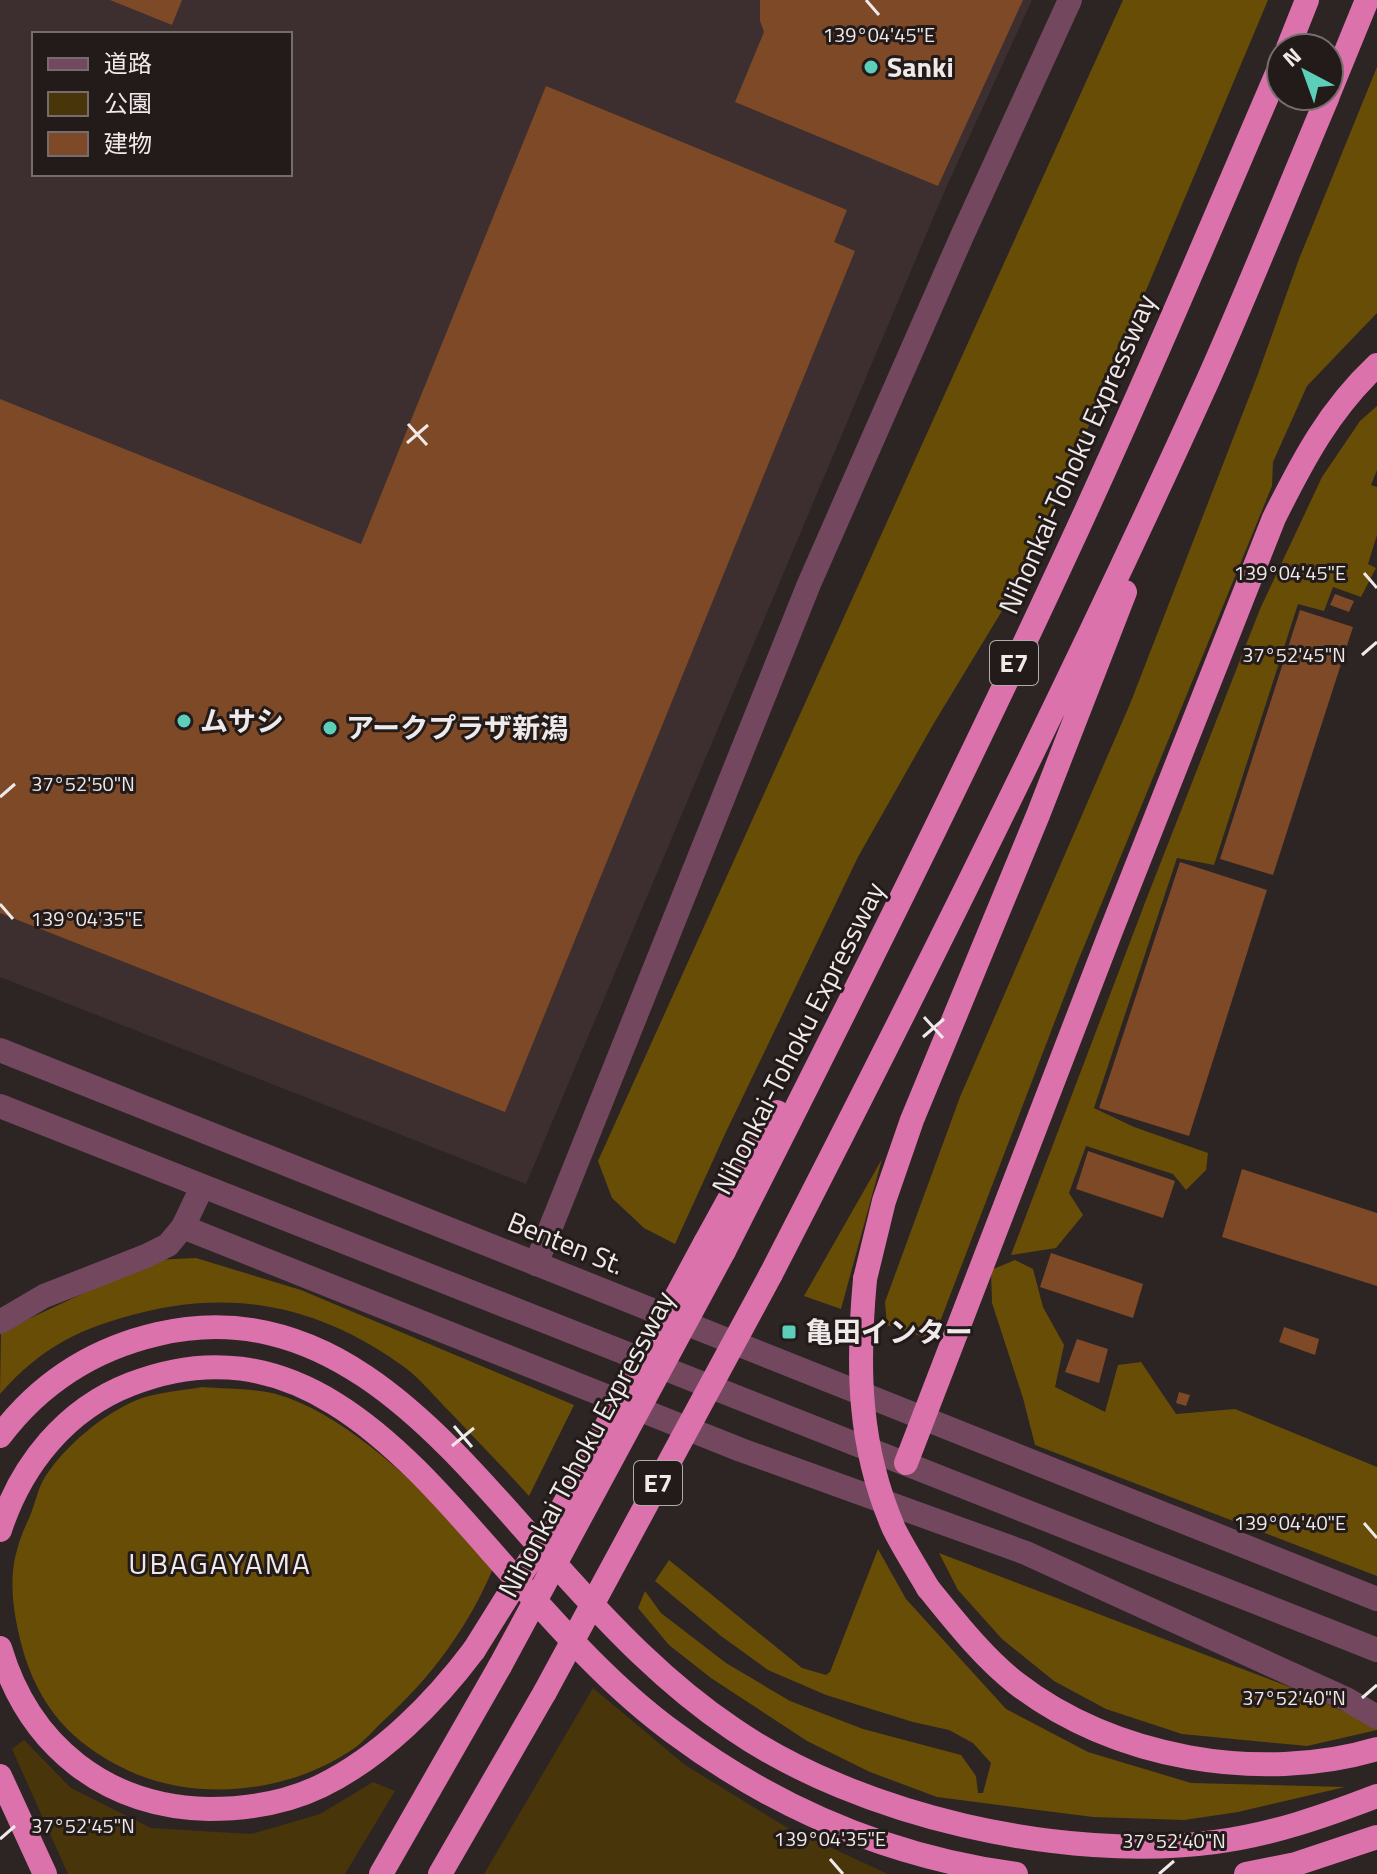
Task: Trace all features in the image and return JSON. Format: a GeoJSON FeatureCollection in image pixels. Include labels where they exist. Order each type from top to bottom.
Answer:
{"type":"FeatureCollection","features":[{"type":"Feature","properties":{"kind":"highway"},"geometry":{"type":"LineString","coordinates":[[1294,32],[1307,0]]}},
{"type":"Feature","properties":{"kind":"highway","name":"E7"},"geometry":{"type":"LineString","coordinates":[[1345,53],[1367,0]]}},
{"type":"Feature","properties":{"kind":"highway","name":"Nihonkai-Tohoku Expressway"},"geometry":{"type":"LineString","coordinates":[[714,1247],[965,767],[1142,387],[1265,101]]}},
{"type":"Feature","properties":{"kind":"highway","name":"E7"},"geometry":{"type":"LineString","coordinates":[[440,1874],[545,1692],[771,1274],[898,1028],[1209,377],[1320,112]]}},
{"type":"Feature","properties":{"kind":"highway"},"geometry":{"type":"LineString","coordinates":[[906,1463],[1274,518],[1304,457],[1336,408],[1377,365]]}},
{"type":"Feature","properties":{"kind":"highway"},"geometry":{"type":"LineString","coordinates":[[1209,377],[1038,815],[912,1120],[884,1201],[865,1279],[860,1341],[861,1406],[873,1471],[895,1530],[928,1588],[968,1638],[1016,1683],[1068,1716],[1131,1742],[1190,1759],[1253,1766],[1312,1763],[1372,1751]]}},
{"type":"Feature","properties":{"kind":"highway"},"geometry":{"type":"LineString","coordinates":[[0,1648],[9,1679],[32,1719],[61,1752],[97,1779],[138,1799],[182,1808],[230,1809],[278,1802],[322,1786],[405,1727],[446,1687],[474,1650],[559,1514],[714,1247]]}},
{"type":"Feature","properties":{"kind":"highway","name":"Nihonkai Tohoku Expressway"},"geometry":{"type":"LineString","coordinates":[[381,1874],[500,1666],[714,1247]]}},
{"type":"Feature","properties":{"kind":"highway"},"geometry":{"type":"LineString","coordinates":[[0,1436],[32,1399],[58,1377],[93,1356],[132,1340],[172,1331],[215,1328],[252,1330],[292,1340],[328,1354],[365,1375],[434,1432],[614,1628],[691,1699],[735,1731],[784,1760],[838,1786],[896,1807],[1017,1836],[1147,1846],[1216,1842],[1283,1828],[1377,1796]]}},
{"type":"Feature","properties":{"kind":"highway"},"geometry":{"type":"LineString","coordinates":[[0,1530],[8,1505],[27,1470],[53,1436],[84,1408],[119,1388],[161,1372],[203,1366],[247,1368],[288,1379],[323,1395],[358,1417],[395,1450],[433,1486],[529,1594],[594,1661],[670,1731],[716,1763],[813,1816],[864,1838],[918,1855],[1016,1874]]}},
{"type":"Feature","properties":{"kind":"highway"},"geometry":{"type":"LineString","coordinates":[[0,1776],[45,1874]]}},
{"type":"Feature","properties":{"kind":"highway"},"geometry":{"type":"LineString","coordinates":[[1246,1874],[1296,1864],[1377,1838]]}},
{"type":"Feature","properties":{"kind":"highway"},"geometry":{"type":"LineString","coordinates":[[1291,1874],[1377,1838]]}},
{"type":"Feature","properties":{"kind":"street"},"geometry":{"type":"LineString","coordinates":[[536,1264],[809,584],[1070,0]]}},
{"type":"Feature","properties":{"kind":"street","name":"Benten St."},"geometry":{"type":"LineString","coordinates":[[0,1050],[1377,1599]]}},
{"type":"Feature","properties":{"kind":"street"},"geometry":{"type":"LineString","coordinates":[[0,1106],[1377,1650]]}},
{"type":"Feature","properties":{"kind":"street"},"geometry":{"type":"LineString","coordinates":[[0,1322],[44,1296],[168,1245],[183,1227],[202,1187]]}},
{"type":"Feature","properties":{"kind":"street"},"geometry":{"type":"LineString","coordinates":[[183,1227],[741,1450],[1026,1553],[1346,1699],[1377,1717]]}},
{"type":"Feature","properties":{"kind":"shaded area"},"geometry":{"type":"Polygon","coordinates":[[[0,0],[1032,0],[945,190],[526,1184],[0,977],[0,0]]]}},
{"type":"Feature","properties":{"kind":"shaded area"},"geometry":{"type":"Polygon","coordinates":[[[1123,0],[1268,0],[1025,573],[934,723],[858,857],[675,1244],[644,1228],[612,1198],[598,1161],[1123,0]]]}},
{"type":"Feature","properties":{"kind":"shaded area"},"geometry":{"type":"Polygon","coordinates":[[[1377,67],[1377,313],[1307,386],[1273,462],[1272,486],[1076,966],[933,1340],[887,1325],[885,1302],[960,1097],[1130,704],[1258,374],[1299,259],[1377,67]]]}},
{"type":"Feature","properties":{"kind":"shaded area"},"geometry":{"type":"Polygon","coordinates":[[[1377,406],[1377,470],[1371,485],[1377,487],[1377,535],[1368,564],[1376,568],[1361,597],[1333,587],[1324,611],[1298,604],[1214,865],[1177,858],[1094,1108],[1134,1127],[1208,1153],[1206,1170],[1186,1190],[1173,1174],[1086,1146],[1069,1193],[1083,1215],[1056,1248],[1011,1255],[1260,609],[1322,477],[1360,421],[1377,406]]]}},
{"type":"Feature","properties":{"kind":"shaded area"},"geometry":{"type":"Polygon","coordinates":[[[882,1159],[841,1309],[804,1296],[882,1159]]]}},
{"type":"Feature","properties":{"kind":"shaded area"},"geometry":{"type":"Polygon","coordinates":[[[196,1258],[301,1290],[574,1405],[529,1496],[407,1369],[346,1332],[282,1309],[215,1302],[144,1312],[102,1324],[48,1350],[0,1394],[1,1332],[154,1260],[196,1258]]]}},
{"type":"Feature","properties":{"kind":"shaded area"},"geometry":{"type":"Polygon","coordinates":[[[1015,1260],[1033,1269],[1043,1307],[1064,1345],[1055,1387],[1105,1412],[1118,1365],[1141,1362],[1176,1414],[1235,1409],[1377,1467],[1377,1576],[1035,1445],[992,1303],[991,1270],[1015,1260]]]}},
{"type":"Feature","properties":{"kind":"shaded area"},"geometry":{"type":"Polygon","coordinates":[[[202,1387],[276,1394],[306,1405],[335,1422],[393,1465],[496,1561],[462,1628],[433,1668],[400,1705],[356,1747],[330,1763],[271,1784],[209,1789],[178,1786],[149,1779],[104,1757],[74,1735],[50,1708],[32,1676],[18,1631],[14,1604],[14,1563],[43,1481],[53,1465],[98,1422],[124,1406],[152,1395],[202,1387]]]}},
{"type":"Feature","properties":{"kind":"shaded area"},"geometry":{"type":"Polygon","coordinates":[[[878,1549],[906,1599],[1006,1709],[1088,1752],[1191,1783],[1345,1787],[1238,1812],[1184,1820],[1093,1817],[937,1797],[870,1772],[807,1741],[711,1678],[669,1645],[638,1608],[645,1591],[661,1613],[726,1663],[790,1701],[863,1729],[961,1755],[976,1776],[978,1793],[983,1793],[991,1763],[973,1743],[949,1730],[826,1695],[768,1670],[655,1581],[669,1560],[802,1668],[826,1675],[830,1672],[878,1549]]]}},
{"type":"Feature","properties":{"kind":"shaded area"},"geometry":{"type":"Polygon","coordinates":[[[939,1553],[1295,1689],[1377,1727],[1377,1730],[1307,1746],[1182,1734],[1106,1709],[1054,1681],[1002,1639],[958,1590],[939,1553]]]}},
{"type":"Feature","properties":{"kind":"green space"},"geometry":{"type":"Polygon","coordinates":[[[593,1688],[685,1765],[786,1827],[888,1874],[484,1874],[593,1688]]]}},
{"type":"Feature","properties":{"kind":"green space"},"geometry":{"type":"Polygon","coordinates":[[[24,1740],[71,1788],[151,1828],[251,1834],[320,1814],[373,1782],[395,1791],[345,1874],[68,1874],[12,1749],[24,1740]]]}},
{"type":"Feature","properties":{"kind":"building"},"geometry":{"type":"Polygon","coordinates":[[[110,0],[182,0],[172,25],[110,0]]]}},
{"type":"Feature","properties":{"kind":"building","name":"Sanki"},"geometry":{"type":"Polygon","coordinates":[[[760,0],[1023,0],[938,186],[735,102],[764,32],[760,21],[760,0]]]}},
{"type":"Feature","properties":{"kind":"building","name":"アークプラザ新潟"},"geometry":{"type":"Polygon","coordinates":[[[546,86],[847,210],[834,242],[855,251],[505,1112],[0,913],[0,399],[361,544],[546,86]]]}},
{"type":"Feature","properties":{"kind":"building"},"geometry":{"type":"Polygon","coordinates":[[[1335,594],[1354,601],[1349,612],[1330,605],[1335,594]]]}},
{"type":"Feature","properties":{"kind":"building"},"geometry":{"type":"Polygon","coordinates":[[[1300,610],[1353,627],[1273,875],[1220,859],[1300,610]]]}},
{"type":"Feature","properties":{"kind":"building"},"geometry":{"type":"Polygon","coordinates":[[[1180,862],[1267,890],[1189,1136],[1099,1108],[1180,862]]]}},
{"type":"Feature","properties":{"kind":"building"},"geometry":{"type":"Polygon","coordinates":[[[1088,1151],[1175,1181],[1163,1218],[1076,1189],[1088,1151]]]}},
{"type":"Feature","properties":{"kind":"building"},"geometry":{"type":"Polygon","coordinates":[[[1242,1169],[1377,1213],[1377,1286],[1222,1237],[1242,1169]]]}},
{"type":"Feature","properties":{"kind":"building"},"geometry":{"type":"Polygon","coordinates":[[[1051,1253],[1143,1284],[1133,1318],[1040,1287],[1051,1253]]]}},
{"type":"Feature","properties":{"kind":"building"},"geometry":{"type":"Polygon","coordinates":[[[1284,1327],[1319,1339],[1315,1355],[1279,1342],[1284,1327]]]}},
{"type":"Feature","properties":{"kind":"building"},"geometry":{"type":"Polygon","coordinates":[[[1077,1339],[1108,1349],[1099,1383],[1065,1372],[1077,1339]]]}},
{"type":"Feature","properties":{"kind":"building"},"geometry":{"type":"Polygon","coordinates":[[[1179,1392],[1190,1395],[1186,1406],[1176,1403],[1179,1392]]]}},
{"type":"Feature","properties":{"kind":"place","name":"Sanki"},"geometry":{"type":"Point","coordinates":[871,67]}},
{"type":"Feature","properties":{"kind":"place","name":"ムサシ"},"geometry":{"type":"Point","coordinates":[184,721]}},
{"type":"Feature","properties":{"kind":"place","name":"アークプラザ新潟"},"geometry":{"type":"Point","coordinates":[330,728]}},
{"type":"Feature","properties":{"kind":"place","name":"亀田インター"},"geometry":{"type":"Point","coordinates":[789,1332]}},
{"type":"Feature","properties":{"kind":"district","name":"UBAGAYAMA"},"geometry":{"type":"Point","coordinates":[220,1564]}}]}
